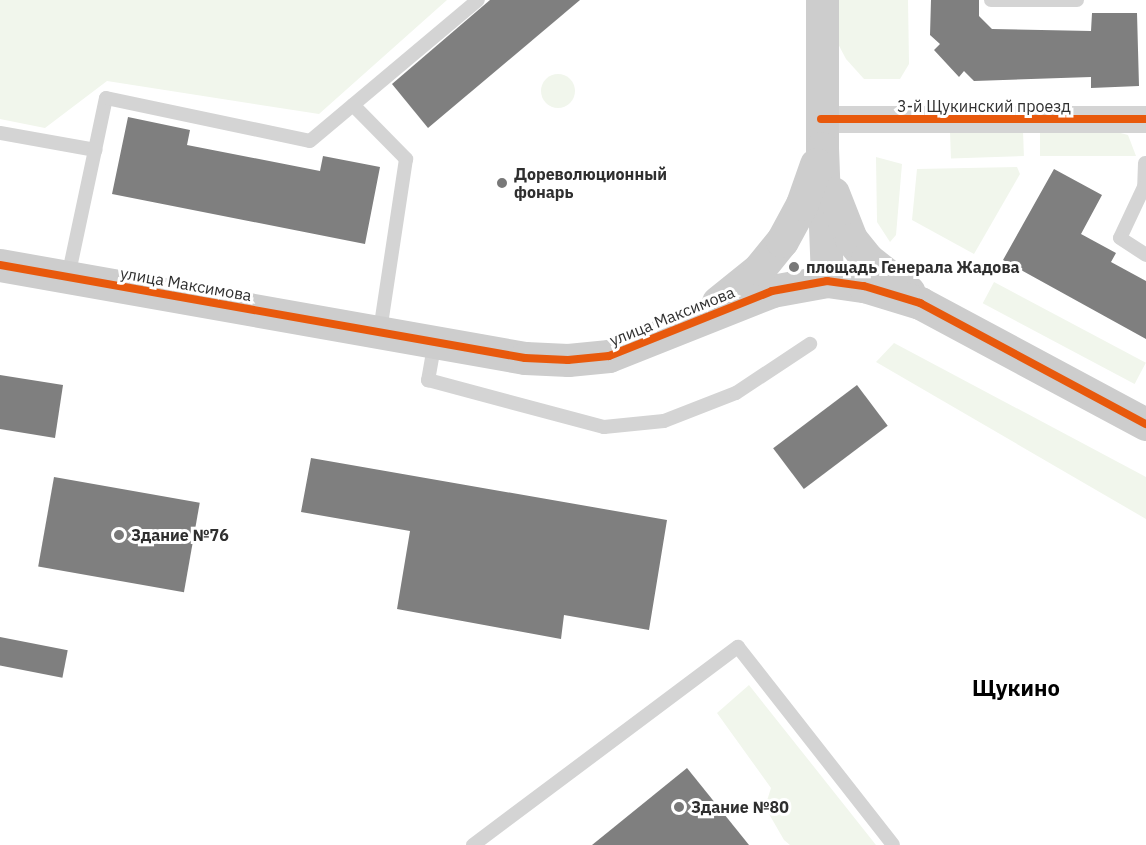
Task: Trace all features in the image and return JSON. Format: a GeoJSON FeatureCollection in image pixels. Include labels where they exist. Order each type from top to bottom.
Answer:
{"type":"FeatureCollection","features":[{"type":"Feature","properties":{"kind":"street"},"geometry":{"type":"LineString","coordinates":[[822,0],[821,134],[827,281]]}},
{"type":"Feature","properties":{"kind":"street","name":"3-й Щукинский проезд"},"geometry":{"type":"LineString","coordinates":[[821,134],[1146,119]]}},
{"type":"Feature","properties":{"kind":"street"},"geometry":{"type":"LineString","coordinates":[[821,134],[838,212],[851,238],[867,259],[920,303]]}},
{"type":"Feature","properties":{"kind":"street"},"geometry":{"type":"LineString","coordinates":[[695,320],[759,269],[782,241],[802,204],[821,134]]}},
{"type":"Feature","properties":{"kind":"street","name":"улица Максимова"},"geometry":{"type":"LineString","coordinates":[[0,265],[525,358],[568,360],[609,356],[772,291],[827,281],[864,286],[920,303],[1146,424]]}},
{"type":"Feature","properties":{"kind":"lane"},"geometry":{"type":"LineString","coordinates":[[68,278],[106,98],[310,141],[478,0]]}},
{"type":"Feature","properties":{"kind":"lane"},"geometry":{"type":"LineString","coordinates":[[991,0],[1077,0]]}},
{"type":"Feature","properties":{"kind":"lane"},"geometry":{"type":"LineString","coordinates":[[353,105],[406,159],[380,331]]}},
{"type":"Feature","properties":{"kind":"lane"},"geometry":{"type":"LineString","coordinates":[[0,133],[95,150]]}},
{"type":"Feature","properties":{"kind":"lane"},"geometry":{"type":"LineString","coordinates":[[1145,163],[1144,187],[1120,238],[1146,255]]}},
{"type":"Feature","properties":{"kind":"lane"},"geometry":{"type":"LineString","coordinates":[[435,341],[428,380],[604,426],[664,420],[736,393],[810,344]]}},
{"type":"Feature","properties":{"kind":"lane"},"geometry":{"type":"LineString","coordinates":[[473,845],[738,646],[893,845]]}},
{"type":"Feature","properties":{"kind":"shaded area"},"geometry":{"type":"Polygon","coordinates":[[[0,0],[447,0],[319,114],[107,81],[45,128],[0,119],[0,0]]]}},
{"type":"Feature","properties":{"kind":"shaded area"},"geometry":{"type":"Polygon","coordinates":[[[837,0],[908,0],[909,64],[900,79],[864,79],[846,59],[836,40],[837,0]]]}},
{"type":"Feature","properties":{"kind":"shaded area"},"geometry":{"type":"Polygon","coordinates":[[[558,74],[570,79],[575,91],[570,103],[558,108],[546,103],[541,91],[546,79],[558,74]]]}},
{"type":"Feature","properties":{"kind":"shaded area"},"geometry":{"type":"Polygon","coordinates":[[[1023,130],[1024,156],[951,159],[950,133],[1023,130]]]}},
{"type":"Feature","properties":{"kind":"shaded area"},"geometry":{"type":"Polygon","coordinates":[[[1040,130],[1113,131],[1128,135],[1136,156],[1040,156],[1040,130]]]}},
{"type":"Feature","properties":{"kind":"shaded area"},"geometry":{"type":"Polygon","coordinates":[[[876,157],[902,164],[896,235],[890,242],[877,222],[876,157]]]}},
{"type":"Feature","properties":{"kind":"shaded area"},"geometry":{"type":"Polygon","coordinates":[[[1017,167],[1020,174],[974,254],[912,220],[917,169],[1017,167]]]}},
{"type":"Feature","properties":{"kind":"shaded area"},"geometry":{"type":"Polygon","coordinates":[[[994,282],[1146,363],[1135,384],[983,303],[994,282]]]}},
{"type":"Feature","properties":{"kind":"shaded area"},"geometry":{"type":"Polygon","coordinates":[[[894,343],[1146,477],[1146,519],[876,362],[894,343]]]}},
{"type":"Feature","properties":{"kind":"shaded area"},"geometry":{"type":"Polygon","coordinates":[[[749,685],[876,845],[790,845],[784,840],[765,807],[771,788],[717,713],[749,685]]]}},
{"type":"Feature","properties":{"kind":"building"},"geometry":{"type":"Polygon","coordinates":[[[490,0],[580,0],[428,128],[392,84],[490,0]]]}},
{"type":"Feature","properties":{"kind":"building"},"geometry":{"type":"Polygon","coordinates":[[[931,0],[979,0],[979,16],[992,29],[1091,31],[1092,13],[1137,13],[1139,86],[1091,88],[1091,77],[974,81],[964,71],[959,77],[934,50],[940,44],[930,35],[931,0]]]}},
{"type":"Feature","properties":{"kind":"building"},"geometry":{"type":"Polygon","coordinates":[[[128,117],[190,130],[187,145],[320,171],[323,156],[380,167],[365,244],[112,194],[128,117]]]}},
{"type":"Feature","properties":{"kind":"building"},"geometry":{"type":"Polygon","coordinates":[[[1054,169],[1102,195],[1081,234],[1116,253],[1111,262],[1146,281],[1146,339],[1003,260],[1054,169]]]}},
{"type":"Feature","properties":{"kind":"building"},"geometry":{"type":"Polygon","coordinates":[[[0,375],[63,385],[55,438],[0,429],[0,375]]]}},
{"type":"Feature","properties":{"kind":"building"},"geometry":{"type":"Polygon","coordinates":[[[857,385],[888,426],[804,489],[773,448],[857,385]]]}},
{"type":"Feature","properties":{"kind":"building"},"geometry":{"type":"Polygon","coordinates":[[[311,458],[667,520],[649,630],[564,615],[561,639],[397,609],[410,531],[301,512],[311,458]]]}},
{"type":"Feature","properties":{"kind":"building","name":"Здание №76"},"geometry":{"type":"Polygon","coordinates":[[[54,477],[200,503],[184,592],[38,567],[54,477]]]}},
{"type":"Feature","properties":{"kind":"building"},"geometry":{"type":"Polygon","coordinates":[[[0,637],[68,650],[62,678],[0,666],[0,637]]]}},
{"type":"Feature","properties":{"kind":"building","name":"Здание №80"},"geometry":{"type":"Polygon","coordinates":[[[687,768],[749,845],[592,845],[687,768]]]}},
{"type":"Feature","properties":{"kind":"cycle path"},"geometry":{"type":"LineString","coordinates":[[821,119],[1146,119]]}},
{"type":"Feature","properties":{"kind":"cycle path"},"geometry":{"type":"LineString","coordinates":[[0,265],[525,358],[568,360],[609,356],[772,291],[827,281],[864,286],[920,303],[1146,424]]}},
{"type":"Feature","properties":{"kind":"place","name":"Дореволюционный фонарь"},"geometry":{"type":"Point","coordinates":[502,183]}},
{"type":"Feature","properties":{"kind":"place","name":"площадь Генерала Жадова"},"geometry":{"type":"Point","coordinates":[794,267]}},
{"type":"Feature","properties":{"kind":"place","name":"Здание №76"},"geometry":{"type":"Point","coordinates":[119,535]}},
{"type":"Feature","properties":{"kind":"place","name":"Здание №80"},"geometry":{"type":"Point","coordinates":[679,807]}},
{"type":"Feature","properties":{"kind":"district","name":"Щукино"},"geometry":{"type":"Point","coordinates":[1016,688]}}]}
